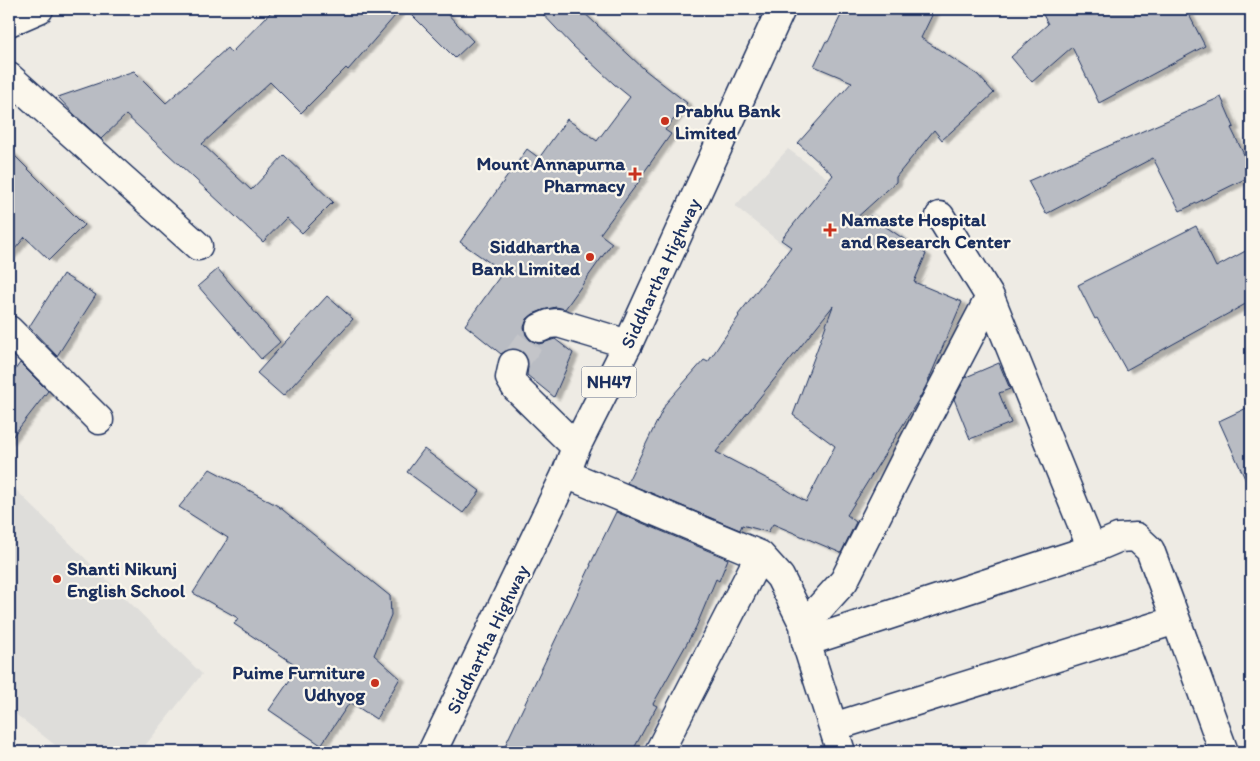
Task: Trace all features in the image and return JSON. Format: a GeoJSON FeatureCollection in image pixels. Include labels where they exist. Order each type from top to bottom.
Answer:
{"type":"FeatureCollection","features":[{"type":"Feature","properties":{"kind":"main road"},"geometry":{"type":"LineString","coordinates":[[9,22],[39,9]]}},
{"type":"Feature","properties":{"kind":"main road","name":"Siddhartha Highway"},"geometry":{"type":"LineString","coordinates":[[432,752],[566,474],[576,447],[628,344],[781,9]]}},
{"type":"Feature","properties":{"kind":"main road"},"geometry":{"type":"LineString","coordinates":[[9,77],[198,246]]}},
{"type":"Feature","properties":{"kind":"main road"},"geometry":{"type":"LineString","coordinates":[[940,216],[990,297],[1092,549]]}},
{"type":"Feature","properties":{"kind":"main road"},"geometry":{"type":"LineString","coordinates":[[805,633],[844,581],[990,297]]}},
{"type":"Feature","properties":{"kind":"main road"},"geometry":{"type":"LineString","coordinates":[[540,328],[558,323],[628,344]]}},
{"type":"Feature","properties":{"kind":"main road"},"geometry":{"type":"LineString","coordinates":[[9,330],[99,420]]}},
{"type":"Feature","properties":{"kind":"main road"},"geometry":{"type":"LineString","coordinates":[[513,364],[510,378],[516,388],[576,447]]}},
{"type":"Feature","properties":{"kind":"main road"},"geometry":{"type":"LineString","coordinates":[[566,474],[760,555],[780,577],[805,633],[838,740],[1176,620]]}},
{"type":"Feature","properties":{"kind":"main road"},"geometry":{"type":"LineString","coordinates":[[805,633],[1092,549],[1118,538],[1136,537],[1150,550],[1224,752]]}},
{"type":"Feature","properties":{"kind":"main road"},"geometry":{"type":"LineString","coordinates":[[659,752],[760,555]]}},
{"type":"Feature","properties":{"kind":"shaded area","name":"Namaste Hospital and Research Center"},"geometry":{"type":"Polygon","coordinates":[[[788,149],[928,253],[892,334],[735,206],[788,149]]]}},
{"type":"Feature","properties":{"kind":"shaded area","name":"Shanti Nikunj English School"},"geometry":{"type":"Polygon","coordinates":[[[9,483],[202,674],[140,752],[64,752],[9,709],[9,483]]]}},
{"type":"Feature","properties":{"kind":"building"},"geometry":{"type":"Polygon","coordinates":[[[274,9],[401,9],[348,70],[346,68],[301,113],[270,82],[202,144],[251,190],[284,155],[333,202],[302,233],[286,218],[263,242],[126,115],[101,139],[58,97],[134,71],[166,103],[227,48],[231,53],[274,9]]]}},
{"type":"Feature","properties":{"kind":"building"},"geometry":{"type":"Polygon","coordinates":[[[406,9],[443,9],[473,41],[455,58],[406,9]]]}},
{"type":"Feature","properties":{"kind":"building"},"geometry":{"type":"Polygon","coordinates":[[[538,9],[580,9],[645,70],[687,103],[665,130],[671,134],[600,234],[612,243],[565,309],[556,307],[543,310],[527,319],[524,327],[526,335],[530,340],[539,344],[555,339],[573,353],[554,397],[527,375],[528,360],[523,352],[517,349],[509,349],[501,354],[465,325],[503,272],[460,242],[527,149],[539,158],[567,119],[597,141],[630,97],[573,46],[538,9]]]}},
{"type":"Feature","properties":{"kind":"building"},"geometry":{"type":"Polygon","coordinates":[[[844,9],[935,9],[921,38],[978,75],[994,93],[942,140],[934,130],[896,177],[896,182],[854,220],[856,223],[870,216],[926,254],[914,282],[962,302],[919,399],[847,515],[856,522],[841,553],[773,524],[768,532],[742,525],[740,530],[627,483],[666,403],[704,360],[708,362],[738,315],[791,247],[781,240],[833,175],[798,143],[852,82],[814,66],[826,41],[828,42],[844,9]],[[833,306],[716,452],[781,486],[806,502],[835,446],[793,415],[833,306]]]}},
{"type":"Feature","properties":{"kind":"building"},"geometry":{"type":"Polygon","coordinates":[[[1040,9],[1186,9],[1205,46],[1099,103],[1072,47],[1032,82],[1011,57],[1048,24],[1040,9]]]}},
{"type":"Feature","properties":{"kind":"building"},"geometry":{"type":"Polygon","coordinates":[[[1221,97],[1234,127],[1231,128],[1251,169],[1251,176],[1180,211],[1153,158],[1046,214],[1028,181],[1221,97]]]}},
{"type":"Feature","properties":{"kind":"building"},"geometry":{"type":"Polygon","coordinates":[[[9,150],[84,225],[49,260],[25,237],[9,256],[9,150]]]}},
{"type":"Feature","properties":{"kind":"building"},"geometry":{"type":"Polygon","coordinates":[[[1196,226],[1216,267],[1251,248],[1251,301],[1126,370],[1097,318],[1095,319],[1078,285],[1196,226]]]}},
{"type":"Feature","properties":{"kind":"building"},"geometry":{"type":"Polygon","coordinates":[[[218,269],[280,342],[261,359],[198,286],[218,269]]]}},
{"type":"Feature","properties":{"kind":"building"},"geometry":{"type":"Polygon","coordinates":[[[63,274],[96,295],[57,356],[29,327],[63,274]]]}},
{"type":"Feature","properties":{"kind":"building"},"geometry":{"type":"Polygon","coordinates":[[[327,296],[353,319],[283,396],[257,373],[327,296]]]}},
{"type":"Feature","properties":{"kind":"building"},"geometry":{"type":"Polygon","coordinates":[[[20,363],[48,391],[9,441],[9,378],[20,363]]]}},
{"type":"Feature","properties":{"kind":"building"},"geometry":{"type":"Polygon","coordinates":[[[999,363],[1010,389],[999,393],[1011,423],[970,439],[954,399],[966,377],[999,363]]]}},
{"type":"Feature","properties":{"kind":"building"},"geometry":{"type":"Polygon","coordinates":[[[1251,406],[1251,492],[1219,421],[1251,406]]]}},
{"type":"Feature","properties":{"kind":"building"},"geometry":{"type":"Polygon","coordinates":[[[424,449],[480,491],[463,513],[407,472],[424,449]]]}},
{"type":"Feature","properties":{"kind":"building"},"geometry":{"type":"Polygon","coordinates":[[[210,469],[278,506],[390,596],[391,615],[374,655],[400,678],[376,719],[350,702],[321,745],[269,710],[299,667],[234,624],[238,618],[193,593],[228,538],[179,507],[210,469]]]}},
{"type":"Feature","properties":{"kind":"building"},"geometry":{"type":"Polygon","coordinates":[[[616,512],[728,559],[719,581],[716,579],[696,627],[653,704],[657,706],[632,752],[502,752],[590,565],[616,512]]]}},
{"type":"Feature","properties":{"kind":"tunnel"},"geometry":{"type":"LineString","coordinates":[[513,364],[540,328]]}},
{"type":"Feature","properties":{"kind":"place","name":"Prabhu Bank Limited"},"geometry":{"type":"Point","coordinates":[665,121]}},
{"type":"Feature","properties":{"kind":"place","name":"Mount Annapurna Pharmacy"},"geometry":{"type":"Point","coordinates":[635,174]}},
{"type":"Feature","properties":{"kind":"place","name":"Namaste Hospital and Research Center"},"geometry":{"type":"Point","coordinates":[830,230]}},
{"type":"Feature","properties":{"kind":"place","name":"Siddhartha Bank Limited"},"geometry":{"type":"Point","coordinates":[590,257]}},
{"type":"Feature","properties":{"kind":"place","name":"Shanti Nikunj English School"},"geometry":{"type":"Point","coordinates":[57,579]}},
{"type":"Feature","properties":{"kind":"place","name":"Puime Furniture Udhyog"},"geometry":{"type":"Point","coordinates":[375,683]}}]}
